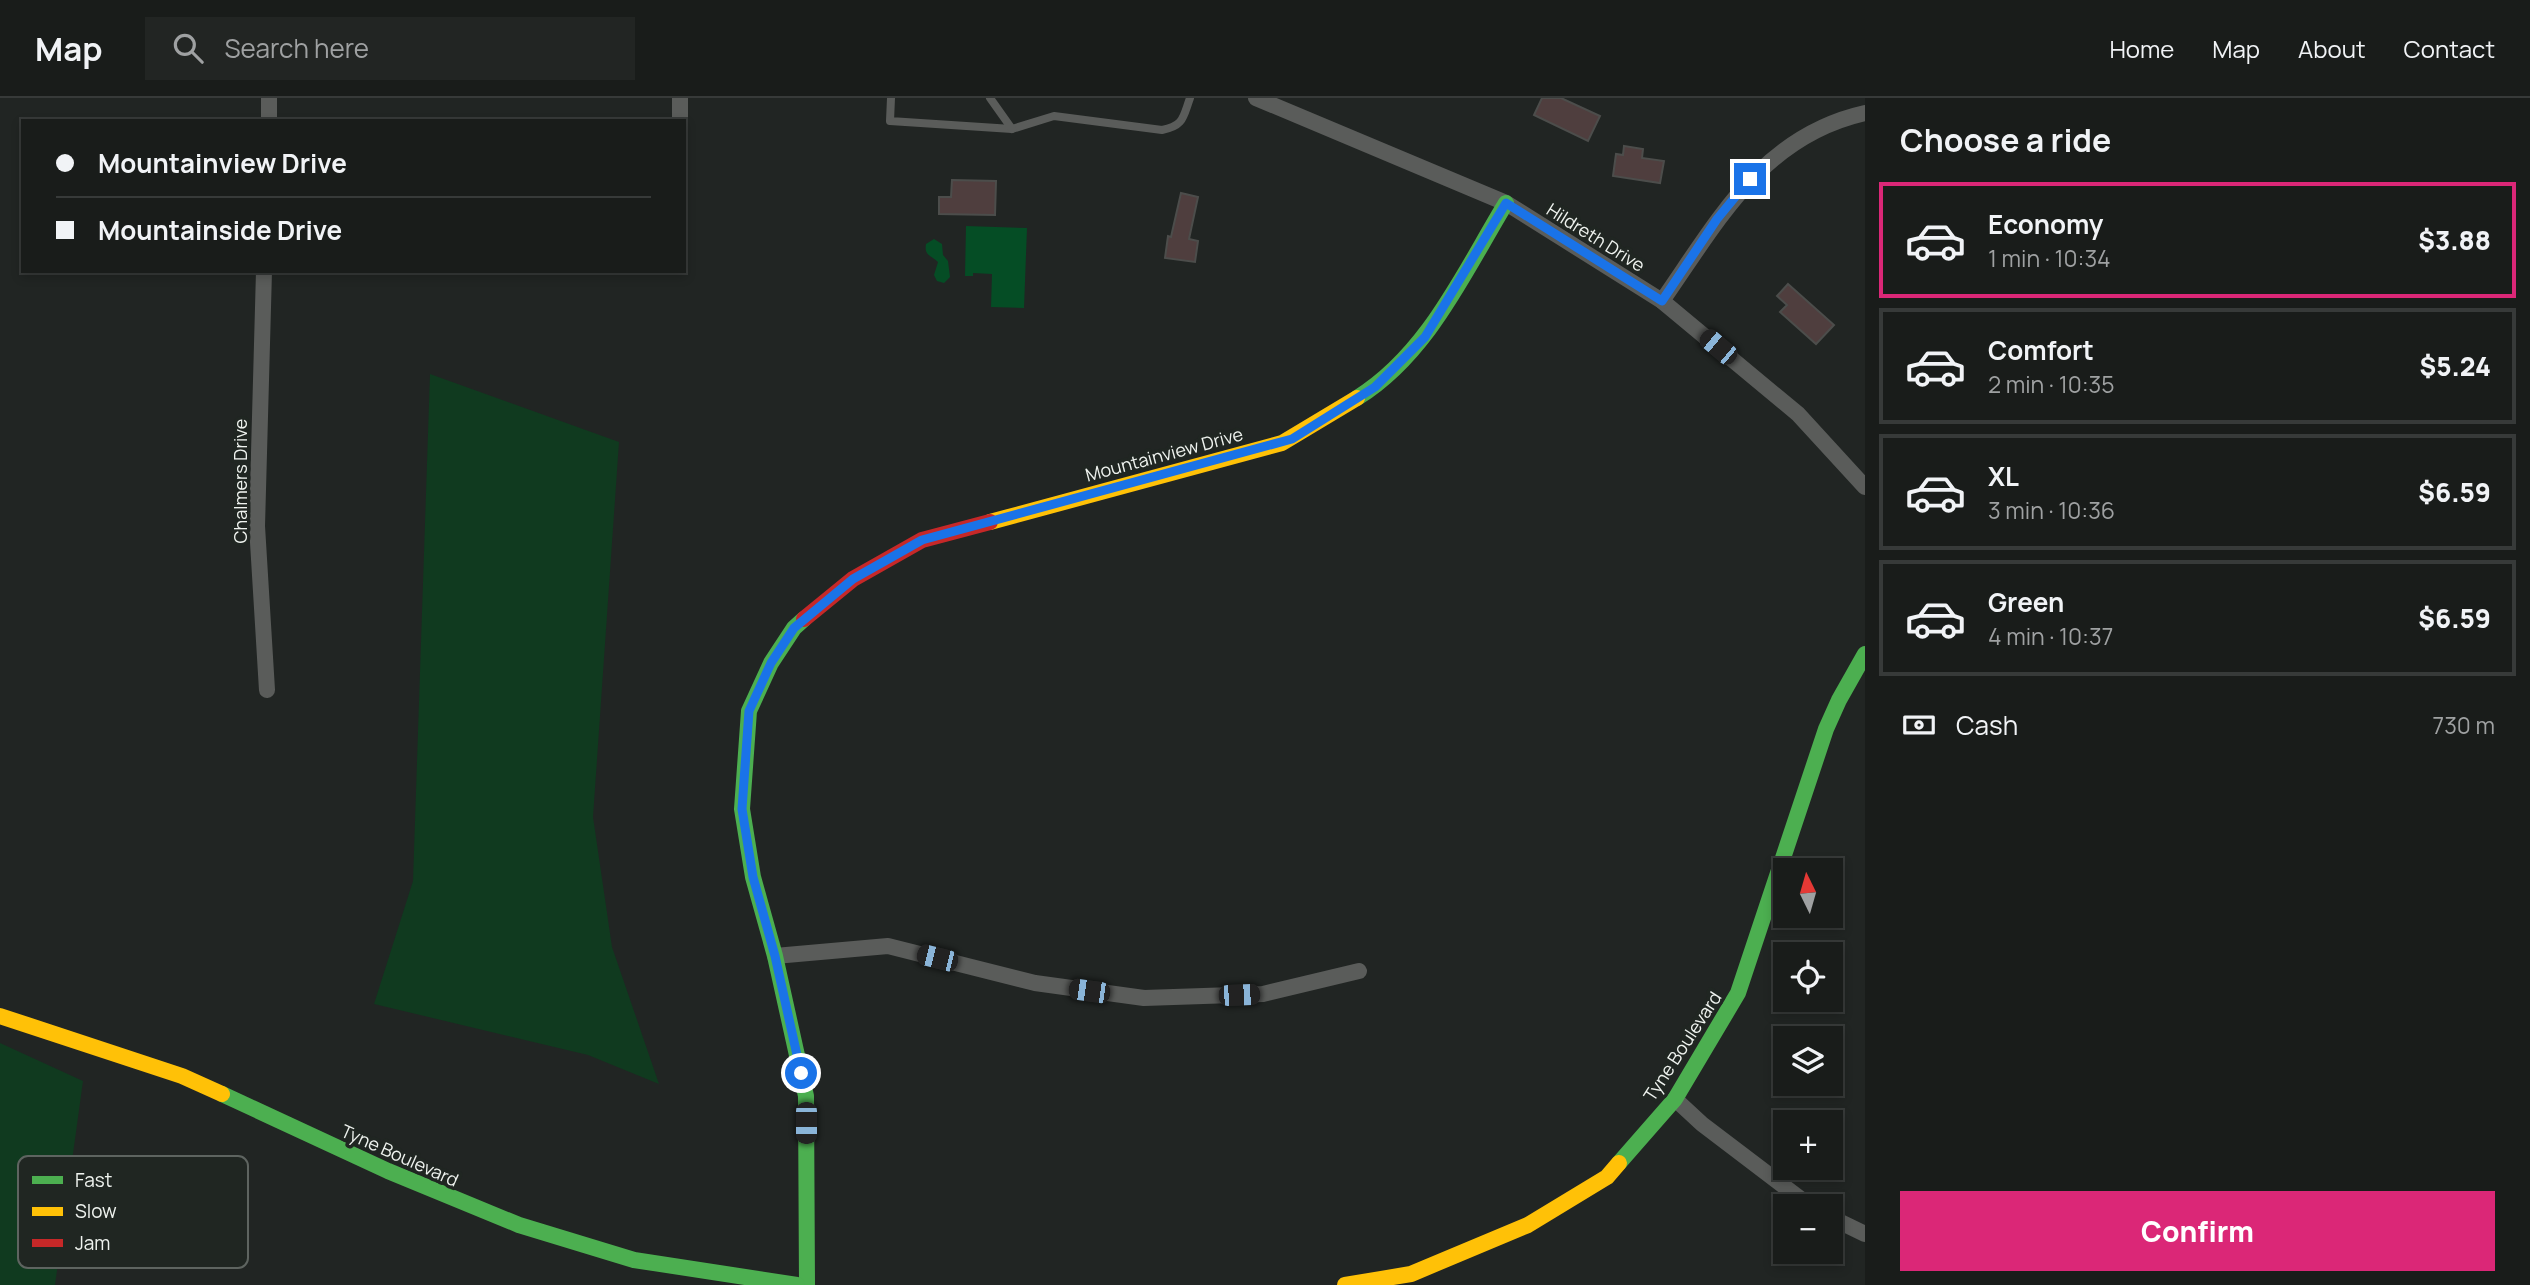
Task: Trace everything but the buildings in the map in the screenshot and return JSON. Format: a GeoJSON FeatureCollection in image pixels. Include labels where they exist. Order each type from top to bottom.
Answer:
{"type":"FeatureCollection","features":[{"type":"Feature","properties":{"kind":"street"},"geometry":{"type":"LineString","coordinates":[[269,98],[269,119]]}},
{"type":"Feature","properties":{"kind":"street"},"geometry":{"type":"LineString","coordinates":[[680,98],[680,119]]}},
{"type":"Feature","properties":{"kind":"street","name":"Hildreth Drive"},"geometry":{"type":"LineString","coordinates":[[1256,98],[1506,203],[1662,301],[1798,414],[1865,487]]}},
{"type":"Feature","properties":{"kind":"street"},"geometry":{"type":"LineString","coordinates":[[1662,301],[1717,219],[1760,168],[1779,152],[1806,136],[1837,121],[1865,113]]}},
{"type":"Feature","properties":{"kind":"street","name":"Mountainview Drive"},"geometry":{"type":"LineString","coordinates":[[775,956],[753,877],[742,809],[749,711],[771,663],[794,628],[853,579],[922,540],[1282,443],[1307,429],[1375,387],[1425,337],[1506,203]]}},
{"type":"Feature","properties":{"kind":"street","name":"Chalmers Drive"},"geometry":{"type":"LineString","coordinates":[[264,273],[257,526],[267,691]]}},
{"type":"Feature","properties":{"kind":"street","name":"Tyne Boulevard"},"geometry":{"type":"LineString","coordinates":[[1345,1285],[1411,1274],[1528,1225],[1607,1177],[1675,1099],[1738,993],[1826,729],[1865,654]]}},
{"type":"Feature","properties":{"kind":"street"},"geometry":{"type":"LineString","coordinates":[[807,1285],[806,1096],[775,956],[888,946],[1035,983],[1144,998],[1263,994],[1359,971]]}},
{"type":"Feature","properties":{"kind":"street","name":"Tyne Boulevard"},"geometry":{"type":"LineString","coordinates":[[0,1016],[182,1076],[388,1171],[519,1225],[634,1260],[797,1285]]}},
{"type":"Feature","properties":{"kind":"street"},"geometry":{"type":"LineString","coordinates":[[1675,1099],[1702,1124],[1794,1194]]}},
{"type":"Feature","properties":{"kind":"street"},"geometry":{"type":"LineString","coordinates":[[1843,1223],[1865,1234]]}},
{"type":"Feature","properties":{"kind":"lane"},"geometry":{"type":"LineString","coordinates":[[891,98],[890,121],[1012,129],[1054,116],[1162,130],[1181,123],[1190,98]]}},
{"type":"Feature","properties":{"kind":"lane"},"geometry":{"type":"LineString","coordinates":[[990,98],[1012,129]]}},
{"type":"Feature","properties":{"kind":"shaded area"},"geometry":{"type":"Polygon","coordinates":[[[966,226],[1027,228],[1024,308],[991,307],[992,274],[973,273],[973,276],[965,276],[966,226]]]}},
{"type":"Feature","properties":{"kind":"shaded area"},"geometry":{"type":"Polygon","coordinates":[[[934,239],[942,244],[943,255],[948,261],[950,277],[944,283],[937,281],[934,275],[938,262],[926,251],[926,244],[934,239]]]}},
{"type":"Feature","properties":{"kind":"shaded area"},"geometry":{"type":"Polygon","coordinates":[[[430,374],[619,442],[593,817],[612,947],[659,1084],[588,1055],[374,1004],[413,881],[430,374]]]}},
{"type":"Feature","properties":{"kind":"shaded area"},"geometry":{"type":"Polygon","coordinates":[[[0,1043],[83,1081],[73,1156],[18,1156],[18,1268],[57,1268],[55,1285],[0,1285],[0,1043]]]}},
{"type":"Feature","properties":{"kind":"traffic: fast"},"geometry":{"type":"LineString","coordinates":[[1357,398],[1382,380],[1424,335],[1459,283],[1506,203]]}},
{"type":"Feature","properties":{"kind":"traffic: fast"},"geometry":{"type":"LineString","coordinates":[[804,619],[794,628],[771,663],[749,711],[742,809],[753,877],[775,956],[806,1096],[807,1285]]}},
{"type":"Feature","properties":{"kind":"traffic: fast"},"geometry":{"type":"LineString","coordinates":[[1619,1163],[1675,1099],[1738,993],[1826,729],[1865,654]]}},
{"type":"Feature","properties":{"kind":"traffic: fast"},"geometry":{"type":"LineString","coordinates":[[222,1094],[388,1171],[519,1225],[634,1260],[797,1285]]}},
{"type":"Feature","properties":{"kind":"traffic: slow"},"geometry":{"type":"LineString","coordinates":[[990,522],[1282,443],[1357,398]]}},
{"type":"Feature","properties":{"kind":"traffic: slow"},"geometry":{"type":"LineString","coordinates":[[0,1016],[182,1076],[222,1094]]}},
{"type":"Feature","properties":{"kind":"traffic: slow"},"geometry":{"type":"LineString","coordinates":[[1345,1285],[1411,1274],[1528,1225],[1607,1177],[1619,1163]]}},
{"type":"Feature","properties":{"kind":"traffic: jam"},"geometry":{"type":"LineString","coordinates":[[804,619],[853,579],[922,540],[990,522]]}},
{"type":"Feature","properties":{"kind":"route"},"geometry":{"type":"LineString","coordinates":[[801,1073],[775,956],[753,877],[742,809],[749,711],[771,663],[794,628],[853,579],[922,540],[1292,439],[1375,387],[1425,337],[1506,203],[1662,301],[1717,219],[1750,179]]}}]}
